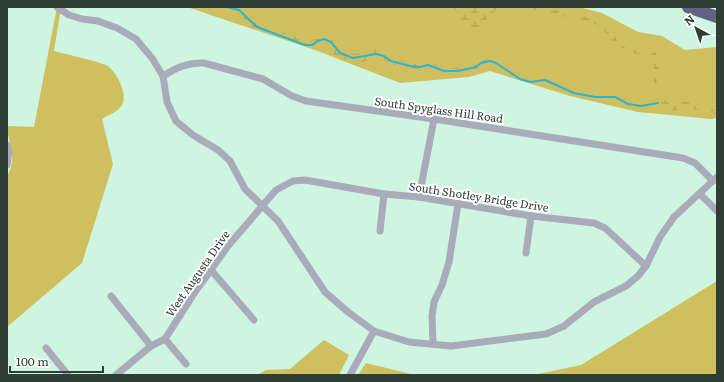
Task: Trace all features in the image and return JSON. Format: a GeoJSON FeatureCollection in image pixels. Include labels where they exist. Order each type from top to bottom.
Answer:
{"type":"FeatureCollection","features":[{"type":"Feature","properties":{"kind":"highway"},"geometry":{"type":"LineString","coordinates":[[688,7],[717,17]]}},
{"type":"Feature","properties":{"kind":"street"},"geometry":{"type":"LineString","coordinates":[[57,7],[69,15],[117,28],[136,39],[152,58],[163,76],[167,102],[176,121],[193,135],[218,150],[230,161],[245,189],[278,221],[325,292],[348,312],[374,331],[409,342],[451,346],[546,334],[564,326],[594,302],[626,286],[646,266],[660,236],[674,217],[715,179]]}},
{"type":"Feature","properties":{"kind":"street","name":"South Spyglass Hill Road"},"geometry":{"type":"LineString","coordinates":[[163,76],[178,68],[195,62],[204,63],[263,78],[292,96],[306,101],[434,119],[683,158],[695,163],[715,179]]}},
{"type":"Feature","properties":{"kind":"street"},"geometry":{"type":"LineString","coordinates":[[420,197],[434,119]]}},
{"type":"Feature","properties":{"kind":"street"},"geometry":{"type":"LineString","coordinates":[[7,145],[9,151],[7,165]]}},
{"type":"Feature","properties":{"kind":"street","name":"South Shotley Bridge Drive"},"geometry":{"type":"LineString","coordinates":[[293,181],[304,180],[384,194],[420,197],[531,216],[594,224],[605,228],[646,266]]}},
{"type":"Feature","properties":{"kind":"street","name":"West Augusta Drive"},"geometry":{"type":"LineString","coordinates":[[165,339],[193,295],[228,246],[276,190],[293,181]]}},
{"type":"Feature","properties":{"kind":"street"},"geometry":{"type":"LineString","coordinates":[[380,231],[384,194]]}},
{"type":"Feature","properties":{"kind":"street"},"geometry":{"type":"LineString","coordinates":[[700,194],[717,211]]}},
{"type":"Feature","properties":{"kind":"street"},"geometry":{"type":"LineString","coordinates":[[434,344],[432,316],[434,302],[442,285],[448,262],[458,204]]}},
{"type":"Feature","properties":{"kind":"street"},"geometry":{"type":"LineString","coordinates":[[526,253],[531,216]]}},
{"type":"Feature","properties":{"kind":"street"},"geometry":{"type":"LineString","coordinates":[[211,270],[254,320]]}},
{"type":"Feature","properties":{"kind":"street"},"geometry":{"type":"LineString","coordinates":[[111,296],[151,346]]}},
{"type":"Feature","properties":{"kind":"street"},"geometry":{"type":"LineString","coordinates":[[350,375],[374,331]]}},
{"type":"Feature","properties":{"kind":"street"},"geometry":{"type":"LineString","coordinates":[[116,375],[151,346],[165,339],[186,364]]}},
{"type":"Feature","properties":{"kind":"street"},"geometry":{"type":"LineString","coordinates":[[46,348],[68,375]]}},
{"type":"Feature","properties":{"kind":"green space"},"geometry":{"type":"Polygon","coordinates":[[[57,7],[61,7],[54,51],[91,60],[108,66],[121,84],[124,95],[122,105],[118,110],[102,119],[113,164],[82,263],[7,327],[7,176],[12,163],[12,151],[7,126],[34,127],[57,7]]]}},
{"type":"Feature","properties":{"kind":"green space"},"geometry":{"type":"Polygon","coordinates":[[[187,7],[579,7],[602,13],[638,32],[662,36],[685,50],[717,47],[717,117],[711,119],[638,112],[570,96],[490,71],[469,77],[400,83],[315,50],[187,7]]]}},
{"type":"Feature","properties":{"kind":"green space"},"geometry":{"type":"Polygon","coordinates":[[[453,7],[500,7],[493,12],[475,31],[463,28],[459,13],[453,7]]]}},
{"type":"Feature","properties":{"kind":"green space"},"geometry":{"type":"Polygon","coordinates":[[[520,7],[544,7],[595,19],[612,31],[619,44],[628,49],[648,49],[654,51],[660,60],[660,67],[657,73],[657,87],[654,87],[654,69],[651,61],[646,56],[620,50],[601,28],[593,23],[520,7]]]}},
{"type":"Feature","properties":{"kind":"green space"},"geometry":{"type":"Polygon","coordinates":[[[239,10],[259,25],[309,41],[323,37],[331,39],[339,45],[341,50],[354,54],[370,50],[378,50],[391,58],[414,64],[431,63],[445,69],[472,66],[485,60],[493,60],[496,63],[485,64],[477,69],[448,73],[441,72],[436,68],[429,67],[417,69],[390,64],[382,58],[376,57],[364,62],[354,62],[335,56],[328,44],[323,41],[319,43],[315,49],[247,25],[239,10]]]}},
{"type":"Feature","properties":{"kind":"green space"},"geometry":{"type":"Polygon","coordinates":[[[662,96],[665,101],[668,102],[700,102],[717,112],[717,117],[712,119],[702,111],[689,108],[671,111],[662,110],[658,103],[658,97],[662,96]]]}},
{"type":"Feature","properties":{"kind":"green space"},"geometry":{"type":"Polygon","coordinates":[[[717,281],[717,375],[533,375],[581,365],[717,281]]]}},
{"type":"Feature","properties":{"kind":"green space"},"geometry":{"type":"Polygon","coordinates":[[[324,340],[349,355],[339,375],[257,375],[266,370],[290,369],[324,340]]]}},
{"type":"Feature","properties":{"kind":"green space"},"geometry":{"type":"Polygon","coordinates":[[[366,363],[415,375],[358,375],[366,363]]]}},
{"type":"Feature","properties":{"kind":"waterway"},"geometry":{"type":"LineString","coordinates":[[227,7],[239,10],[257,27],[305,45],[312,45],[324,39],[331,42],[340,53],[353,58],[376,54],[384,56],[391,61],[410,66],[420,67],[428,65],[444,71],[458,71],[476,67],[481,63],[490,61],[496,63],[520,79],[531,82],[545,80],[574,93],[595,97],[615,97],[628,104],[641,106],[658,103]]}}]}
